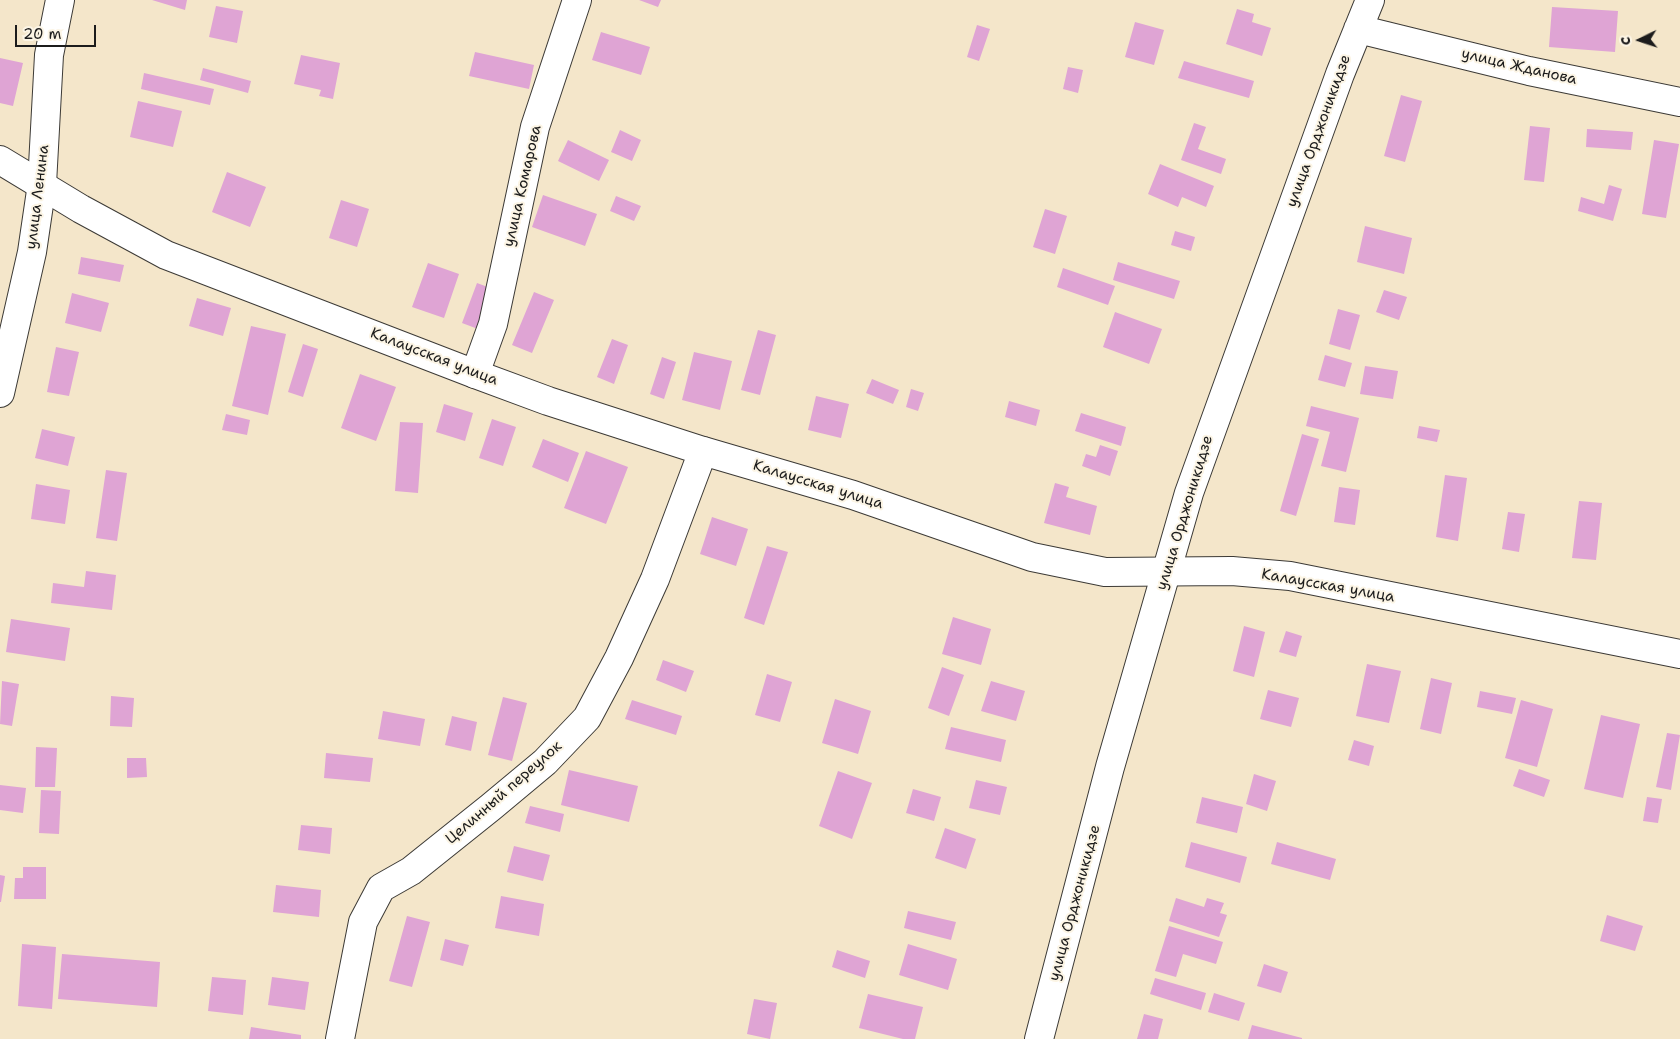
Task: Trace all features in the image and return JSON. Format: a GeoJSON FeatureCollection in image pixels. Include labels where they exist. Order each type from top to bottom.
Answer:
{"type":"FeatureCollection","features":[{"type":"Feature","properties":{"kind":"street","name":"улица Ленина"},"geometry":{"type":"LineString","coordinates":[[0,392],[32,252],[42,184],[49,55],[60,0]]}},
{"type":"Feature","properties":{"kind":"street","name":"улица Комарова"},"geometry":{"type":"LineString","coordinates":[[475,374],[493,324],[535,127],[577,0]]}},
{"type":"Feature","properties":{"kind":"street","name":"улица Орджоникидзе"},"geometry":{"type":"LineString","coordinates":[[1039,1039],[1110,767],[1189,493],[1370,0]]}},
{"type":"Feature","properties":{"kind":"street","name":"улица Жданова"},"geometry":{"type":"LineString","coordinates":[[1358,29],[1529,71],[1680,102]]}},
{"type":"Feature","properties":{"kind":"street","name":"Калаусская улица"},"geometry":{"type":"LineString","coordinates":[[0,160],[81,209],[166,255],[475,374],[548,401],[703,451],[853,495],[1032,557],[1105,572],[1232,571],[1290,576],[1680,654]]}},
{"type":"Feature","properties":{"kind":"street","name":"Целинный переулок"},"geometry":{"type":"LineString","coordinates":[[340,1039],[363,922],[381,888],[411,871],[491,808],[545,762],[587,718],[619,658],[655,579],[703,451]]}},
{"type":"Feature","properties":{"kind":"building"},"geometry":{"type":"Polygon","coordinates":[[[152,0],[187,0],[185,10],[152,0]]]}},
{"type":"Feature","properties":{"kind":"building"},"geometry":{"type":"Polygon","coordinates":[[[639,0],[661,0],[658,7],[639,0]]]}},
{"type":"Feature","properties":{"kind":"building"},"geometry":{"type":"Polygon","coordinates":[[[216,6],[243,11],[237,43],[209,37],[216,6]]]}},
{"type":"Feature","properties":{"kind":"building"},"geometry":{"type":"Polygon","coordinates":[[[1552,7],[1618,11],[1615,52],[1549,47],[1552,7]]]}},
{"type":"Feature","properties":{"kind":"building"},"geometry":{"type":"Polygon","coordinates":[[[1237,9],[1254,14],[1252,22],[1271,28],[1262,56],[1226,44],[1237,9]]]}},
{"type":"Feature","properties":{"kind":"building"},"geometry":{"type":"Polygon","coordinates":[[[1135,22],[1164,30],[1154,65],[1125,57],[1135,22]]]}},
{"type":"Feature","properties":{"kind":"building"},"geometry":{"type":"Polygon","coordinates":[[[977,25],[990,29],[979,61],[967,57],[977,25]]]}},
{"type":"Feature","properties":{"kind":"building"},"geometry":{"type":"Polygon","coordinates":[[[601,32],[650,47],[641,75],[592,60],[601,32]]]}},
{"type":"Feature","properties":{"kind":"building"},"geometry":{"type":"Polygon","coordinates":[[[475,52],[534,65],[529,89],[469,76],[475,52]]]}},
{"type":"Feature","properties":{"kind":"building"},"geometry":{"type":"Polygon","coordinates":[[[301,55],[340,63],[333,99],[319,96],[321,90],[294,84],[301,55]]]}},
{"type":"Feature","properties":{"kind":"building"},"geometry":{"type":"Polygon","coordinates":[[[0,58],[23,63],[13,106],[0,103],[0,58]]]}},
{"type":"Feature","properties":{"kind":"building"},"geometry":{"type":"Polygon","coordinates":[[[1184,61],[1254,81],[1249,98],[1178,78],[1184,61]]]}},
{"type":"Feature","properties":{"kind":"building"},"geometry":{"type":"Polygon","coordinates":[[[1068,67],[1083,70],[1078,93],[1063,89],[1068,67]]]}},
{"type":"Feature","properties":{"kind":"building"},"geometry":{"type":"Polygon","coordinates":[[[203,68],[251,81],[248,93],[200,80],[203,68]]]}},
{"type":"Feature","properties":{"kind":"building"},"geometry":{"type":"Polygon","coordinates":[[[144,73],[214,89],[210,105],[141,89],[144,73]]]}},
{"type":"Feature","properties":{"kind":"building"},"geometry":{"type":"Polygon","coordinates":[[[1401,95],[1422,101],[1405,162],[1384,156],[1401,95]]]}},
{"type":"Feature","properties":{"kind":"building"},"geometry":{"type":"Polygon","coordinates":[[[138,101],[182,111],[173,147],[130,137],[138,101]]]}},
{"type":"Feature","properties":{"kind":"building"},"geometry":{"type":"Polygon","coordinates":[[[1194,123],[1206,127],[1198,149],[1226,159],[1221,174],[1181,160],[1194,123]]]}},
{"type":"Feature","properties":{"kind":"building"},"geometry":{"type":"Polygon","coordinates":[[[1530,126],[1550,128],[1544,182],[1524,180],[1530,126]]]}},
{"type":"Feature","properties":{"kind":"building"},"geometry":{"type":"Polygon","coordinates":[[[1587,129],[1633,132],[1631,150],[1586,147],[1587,129]]]}},
{"type":"Feature","properties":{"kind":"building"},"geometry":{"type":"Polygon","coordinates":[[[620,130],[641,140],[632,161],[611,152],[620,130]]]}},
{"type":"Feature","properties":{"kind":"building"},"geometry":{"type":"Polygon","coordinates":[[[568,140],[609,160],[599,181],[558,161],[568,140]]]}},
{"type":"Feature","properties":{"kind":"building"},"geometry":{"type":"Polygon","coordinates":[[[1654,140],[1679,144],[1666,218],[1642,214],[1654,140]]]}},
{"type":"Feature","properties":{"kind":"building"},"geometry":{"type":"Polygon","coordinates":[[[1160,164],[1214,186],[1206,207],[1182,197],[1178,207],[1148,194],[1160,164]]]}},
{"type":"Feature","properties":{"kind":"building"},"geometry":{"type":"Polygon","coordinates":[[[227,172],[266,187],[250,227],[212,212],[227,172]]]}},
{"type":"Feature","properties":{"kind":"building"},"geometry":{"type":"Polygon","coordinates":[[[1609,185],[1622,189],[1613,221],[1578,211],[1581,197],[1604,204],[1609,185]]]}},
{"type":"Feature","properties":{"kind":"building"},"geometry":{"type":"Polygon","coordinates":[[[543,195],[597,214],[585,246],[532,227],[543,195]]]}},
{"type":"Feature","properties":{"kind":"building"},"geometry":{"type":"Polygon","coordinates":[[[616,196],[641,206],[634,221],[610,211],[616,196]]]}},
{"type":"Feature","properties":{"kind":"building"},"geometry":{"type":"Polygon","coordinates":[[[341,200],[369,209],[357,247],[329,238],[341,200]]]}},
{"type":"Feature","properties":{"kind":"building"},"geometry":{"type":"Polygon","coordinates":[[[1045,209],[1067,216],[1055,254],[1033,247],[1045,209]]]}},
{"type":"Feature","properties":{"kind":"building"},"geometry":{"type":"Polygon","coordinates":[[[1365,226],[1412,238],[1404,274],[1357,262],[1365,226]]]}},
{"type":"Feature","properties":{"kind":"building"},"geometry":{"type":"Polygon","coordinates":[[[1175,231],[1195,237],[1191,251],[1171,245],[1175,231]]]}},
{"type":"Feature","properties":{"kind":"building"},"geometry":{"type":"Polygon","coordinates":[[[81,257],[124,265],[120,282],[78,274],[81,257]]]}},
{"type":"Feature","properties":{"kind":"building"},"geometry":{"type":"Polygon","coordinates":[[[1118,262],[1180,281],[1174,299],[1113,280],[1118,262]]]}},
{"type":"Feature","properties":{"kind":"building"},"geometry":{"type":"Polygon","coordinates":[[[428,263],[459,274],[444,318],[412,307],[428,263]]]}},
{"type":"Feature","properties":{"kind":"building"},"geometry":{"type":"Polygon","coordinates":[[[1063,268],[1115,286],[1108,305],[1057,287],[1063,268]]]}},
{"type":"Feature","properties":{"kind":"building"},"geometry":{"type":"Polygon","coordinates":[[[477,283],[493,289],[478,329],[462,323],[477,283]]]}},
{"type":"Feature","properties":{"kind":"building"},"geometry":{"type":"Polygon","coordinates":[[[1384,290],[1407,297],[1399,320],[1376,312],[1384,290]]]}},
{"type":"Feature","properties":{"kind":"building"},"geometry":{"type":"Polygon","coordinates":[[[534,292],[554,300],[532,353],[512,345],[534,292]]]}},
{"type":"Feature","properties":{"kind":"building"},"geometry":{"type":"Polygon","coordinates":[[[72,293],[109,303],[101,332],[65,323],[72,293]]]}},
{"type":"Feature","properties":{"kind":"building"},"geometry":{"type":"Polygon","coordinates":[[[197,298],[231,308],[223,336],[189,326],[197,298]]]}},
{"type":"Feature","properties":{"kind":"building"},"geometry":{"type":"Polygon","coordinates":[[[1338,309],[1360,315],[1350,350],[1329,344],[1338,309]]]}},
{"type":"Feature","properties":{"kind":"building"},"geometry":{"type":"Polygon","coordinates":[[[1115,312],[1162,329],[1149,364],[1103,347],[1115,312]]]}},
{"type":"Feature","properties":{"kind":"building"},"geometry":{"type":"Polygon","coordinates":[[[251,326],[286,334],[268,415],[232,406],[251,326]]]}},
{"type":"Feature","properties":{"kind":"building"},"geometry":{"type":"Polygon","coordinates":[[[758,330],[776,335],[760,395],[741,390],[758,330]]]}},
{"type":"Feature","properties":{"kind":"building"},"geometry":{"type":"Polygon","coordinates":[[[612,339],[628,345],[614,384],[597,377],[612,339]]]}},
{"type":"Feature","properties":{"kind":"building"},"geometry":{"type":"Polygon","coordinates":[[[303,344],[318,349],[303,397],[288,392],[303,344]]]}},
{"type":"Feature","properties":{"kind":"building"},"geometry":{"type":"Polygon","coordinates":[[[56,347],[79,352],[69,396],[47,392],[56,347]]]}},
{"type":"Feature","properties":{"kind":"building"},"geometry":{"type":"Polygon","coordinates":[[[694,352],[732,361],[720,410],[682,400],[694,352]]]}},
{"type":"Feature","properties":{"kind":"building"},"geometry":{"type":"Polygon","coordinates":[[[1325,355],[1352,363],[1345,387],[1318,380],[1325,355]]]}},
{"type":"Feature","properties":{"kind":"building"},"geometry":{"type":"Polygon","coordinates":[[[662,357],[676,362],[664,399],[650,394],[662,357]]]}},
{"type":"Feature","properties":{"kind":"building"},"geometry":{"type":"Polygon","coordinates":[[[1365,366],[1398,371],[1393,399],[1360,394],[1365,366]]]}},
{"type":"Feature","properties":{"kind":"building"},"geometry":{"type":"Polygon","coordinates":[[[360,374],[396,387],[376,441],[341,428],[360,374]]]}},
{"type":"Feature","properties":{"kind":"building"},"geometry":{"type":"Polygon","coordinates":[[[872,379],[899,390],[893,404],[866,393],[872,379]]]}},
{"type":"Feature","properties":{"kind":"building"},"geometry":{"type":"Polygon","coordinates":[[[911,389],[924,393],[918,411],[906,407],[911,389]]]}},
{"type":"Feature","properties":{"kind":"building"},"geometry":{"type":"Polygon","coordinates":[[[816,396],[849,404],[841,438],[808,430],[816,396]]]}},
{"type":"Feature","properties":{"kind":"building"},"geometry":{"type":"Polygon","coordinates":[[[1009,401],[1040,410],[1036,426],[1005,417],[1009,401]]]}},
{"type":"Feature","properties":{"kind":"building"},"geometry":{"type":"Polygon","coordinates":[[[444,404],[473,413],[465,441],[436,432],[444,404]]]}},
{"type":"Feature","properties":{"kind":"building"},"geometry":{"type":"Polygon","coordinates":[[[1311,406],[1359,418],[1346,472],[1321,466],[1330,432],[1306,426],[1311,406]]]}},
{"type":"Feature","properties":{"kind":"building"},"geometry":{"type":"Polygon","coordinates":[[[1081,413],[1126,427],[1121,446],[1075,431],[1081,413]]]}},
{"type":"Feature","properties":{"kind":"building"},"geometry":{"type":"Polygon","coordinates":[[[226,414],[250,420],[247,435],[222,430],[226,414]]]}},
{"type":"Feature","properties":{"kind":"building"},"geometry":{"type":"Polygon","coordinates":[[[492,419],[516,427],[503,466],[479,458],[492,419]]]}},
{"type":"Feature","properties":{"kind":"building"},"geometry":{"type":"Polygon","coordinates":[[[400,422],[423,423],[418,493],[395,491],[400,422]]]}},
{"type":"Feature","properties":{"kind":"building"},"geometry":{"type":"Polygon","coordinates":[[[1419,426],[1440,430],[1437,442],[1417,438],[1419,426]]]}},
{"type":"Feature","properties":{"kind":"building"},"geometry":{"type":"Polygon","coordinates":[[[42,429],[75,437],[68,466],[35,458],[42,429]]]}},
{"type":"Feature","properties":{"kind":"building"},"geometry":{"type":"Polygon","coordinates":[[[1302,434],[1319,439],[1296,516],[1280,511],[1302,434]]]}},
{"type":"Feature","properties":{"kind":"building"},"geometry":{"type":"Polygon","coordinates":[[[543,439],[579,453],[568,482],[532,467],[543,439]]]}},
{"type":"Feature","properties":{"kind":"building"},"geometry":{"type":"Polygon","coordinates":[[[1100,445],[1118,451],[1110,476],[1082,466],[1086,454],[1096,457],[1100,445]]]}},
{"type":"Feature","properties":{"kind":"building"},"geometry":{"type":"Polygon","coordinates":[[[586,451],[628,467],[606,524],[564,508],[586,451]]]}},
{"type":"Feature","properties":{"kind":"building"},"geometry":{"type":"Polygon","coordinates":[[[106,470],[127,473],[117,541],[96,538],[106,470]]]}},
{"type":"Feature","properties":{"kind":"building"},"geometry":{"type":"Polygon","coordinates":[[[1445,475],[1467,478],[1458,541],[1436,537],[1445,475]]]}},
{"type":"Feature","properties":{"kind":"building"},"geometry":{"type":"Polygon","coordinates":[[[1055,483],[1069,487],[1066,497],[1097,506],[1090,535],[1044,523],[1055,483]]]}},
{"type":"Feature","properties":{"kind":"building"},"geometry":{"type":"Polygon","coordinates":[[[36,484],[70,490],[65,524],[31,519],[36,484]]]}},
{"type":"Feature","properties":{"kind":"building"},"geometry":{"type":"Polygon","coordinates":[[[1339,487],[1360,490],[1355,525],[1334,522],[1339,487]]]}},
{"type":"Feature","properties":{"kind":"building"},"geometry":{"type":"Polygon","coordinates":[[[1579,501],[1602,503],[1596,560],[1572,558],[1579,501]]]}},
{"type":"Feature","properties":{"kind":"building"},"geometry":{"type":"Polygon","coordinates":[[[1508,512],[1525,514],[1519,552],[1502,549],[1508,512]]]}},
{"type":"Feature","properties":{"kind":"building"},"geometry":{"type":"Polygon","coordinates":[[[712,517],[748,529],[736,566],[700,554],[712,517]]]}},
{"type":"Feature","properties":{"kind":"building"},"geometry":{"type":"Polygon","coordinates":[[[767,546],[788,552],[764,625],[744,618],[767,546]]]}},
{"type":"Feature","properties":{"kind":"building"},"geometry":{"type":"Polygon","coordinates":[[[86,571],[116,575],[112,610],[51,603],[53,583],[84,587],[86,571]]]}},
{"type":"Feature","properties":{"kind":"building"},"geometry":{"type":"Polygon","coordinates":[[[953,617],[991,629],[981,665],[942,654],[953,617]]]}},
{"type":"Feature","properties":{"kind":"building"},"geometry":{"type":"Polygon","coordinates":[[[11,619],[70,628],[65,661],[6,652],[11,619]]]}},
{"type":"Feature","properties":{"kind":"building"},"geometry":{"type":"Polygon","coordinates":[[[1244,626],[1265,632],[1254,677],[1233,671],[1244,626]]]}},
{"type":"Feature","properties":{"kind":"building"},"geometry":{"type":"Polygon","coordinates":[[[1286,631],[1302,636],[1296,657],[1279,652],[1286,631]]]}},
{"type":"Feature","properties":{"kind":"building"},"geometry":{"type":"Polygon","coordinates":[[[663,660],[694,671],[686,692],[656,680],[663,660]]]}},
{"type":"Feature","properties":{"kind":"building"},"geometry":{"type":"Polygon","coordinates":[[[1367,664],[1401,671],[1389,723],[1356,716],[1367,664]]]}},
{"type":"Feature","properties":{"kind":"building"},"geometry":{"type":"Polygon","coordinates":[[[942,667],[964,675],[949,716],[928,708],[942,667]]]}},
{"type":"Feature","properties":{"kind":"building"},"geometry":{"type":"Polygon","coordinates":[[[767,674],[792,682],[780,722],[755,715],[767,674]]]}},
{"type":"Feature","properties":{"kind":"building"},"geometry":{"type":"Polygon","coordinates":[[[1431,678],[1452,683],[1441,734],[1420,729],[1431,678]]]}},
{"type":"Feature","properties":{"kind":"building"},"geometry":{"type":"Polygon","coordinates":[[[2,681],[19,684],[12,726],[0,724],[2,681]]]}},
{"type":"Feature","properties":{"kind":"building"},"geometry":{"type":"Polygon","coordinates":[[[991,681],[1025,691],[1016,721],[981,711],[991,681]]]}},
{"type":"Feature","properties":{"kind":"building"},"geometry":{"type":"Polygon","coordinates":[[[1268,690],[1299,698],[1291,727],[1260,719],[1268,690]]]}},
{"type":"Feature","properties":{"kind":"building"},"geometry":{"type":"Polygon","coordinates":[[[1480,691],[1516,698],[1512,714],[1477,707],[1480,691]]]}},
{"type":"Feature","properties":{"kind":"building"},"geometry":{"type":"Polygon","coordinates":[[[111,696],[134,698],[132,727],[110,726],[111,696]]]}},
{"type":"Feature","properties":{"kind":"building"},"geometry":{"type":"Polygon","coordinates":[[[503,697],[527,703],[512,761],[488,755],[503,697]]]}},
{"type":"Feature","properties":{"kind":"building"},"geometry":{"type":"Polygon","coordinates":[[[835,699],[871,711],[858,754],[822,743],[835,699]]]}},
{"type":"Feature","properties":{"kind":"building"},"geometry":{"type":"Polygon","coordinates":[[[632,700],[682,716],[676,735],[625,719],[632,700]]]}},
{"type":"Feature","properties":{"kind":"building"},"geometry":{"type":"Polygon","coordinates":[[[1521,700],[1553,709],[1537,767],[1505,758],[1521,700]]]}},
{"type":"Feature","properties":{"kind":"building"},"geometry":{"type":"Polygon","coordinates":[[[383,711],[425,719],[420,746],[378,739],[383,711]]]}},
{"type":"Feature","properties":{"kind":"building"},"geometry":{"type":"Polygon","coordinates":[[[1601,715],[1640,724],[1623,798],[1584,789],[1601,715]]]}},
{"type":"Feature","properties":{"kind":"building"},"geometry":{"type":"Polygon","coordinates":[[[452,716],[477,722],[471,751],[445,745],[452,716]]]}},
{"type":"Feature","properties":{"kind":"building"},"geometry":{"type":"Polygon","coordinates":[[[951,727],[1006,740],[1001,762],[945,749],[951,727]]]}},
{"type":"Feature","properties":{"kind":"building"},"geometry":{"type":"Polygon","coordinates":[[[1667,733],[1680,735],[1671,790],[1656,787],[1667,733]]]}},
{"type":"Feature","properties":{"kind":"building"},"geometry":{"type":"Polygon","coordinates":[[[1354,740],[1374,746],[1369,766],[1348,760],[1354,740]]]}},
{"type":"Feature","properties":{"kind":"building"},"geometry":{"type":"Polygon","coordinates":[[[36,747],[57,748],[55,787],[35,787],[36,747]]]}},
{"type":"Feature","properties":{"kind":"building"},"geometry":{"type":"Polygon","coordinates":[[[326,753],[373,758],[370,782],[324,778],[326,753]]]}},
{"type":"Feature","properties":{"kind":"building"},"geometry":{"type":"Polygon","coordinates":[[[127,758],[146,758],[147,777],[127,778],[127,758]]]}},
{"type":"Feature","properties":{"kind":"building"},"geometry":{"type":"Polygon","coordinates":[[[1519,769],[1550,780],[1544,797],[1513,786],[1519,769]]]}},
{"type":"Feature","properties":{"kind":"building"},"geometry":{"type":"Polygon","coordinates":[[[569,770],[638,786],[629,822],[561,805],[569,770]]]}},
{"type":"Feature","properties":{"kind":"building"},"geometry":{"type":"Polygon","coordinates":[[[838,771],[872,783],[852,839],[819,826],[838,771]]]}},
{"type":"Feature","properties":{"kind":"building"},"geometry":{"type":"Polygon","coordinates":[[[1254,774],[1276,781],[1267,811],[1246,804],[1254,774]]]}},
{"type":"Feature","properties":{"kind":"building"},"geometry":{"type":"Polygon","coordinates":[[[976,780],[1007,787],[1000,815],[969,808],[976,780]]]}},
{"type":"Feature","properties":{"kind":"building"},"geometry":{"type":"Polygon","coordinates":[[[0,785],[26,788],[23,813],[0,810],[0,785]]]}},
{"type":"Feature","properties":{"kind":"building"},"geometry":{"type":"Polygon","coordinates":[[[913,789],[941,797],[934,821],[906,813],[913,789]]]}},
{"type":"Feature","properties":{"kind":"building"},"geometry":{"type":"Polygon","coordinates":[[[41,790],[61,791],[59,834],[39,833],[41,790]]]}},
{"type":"Feature","properties":{"kind":"building"},"geometry":{"type":"Polygon","coordinates":[[[1202,797],[1243,807],[1237,833],[1196,823],[1202,797]]]}},
{"type":"Feature","properties":{"kind":"building"},"geometry":{"type":"Polygon","coordinates":[[[1647,797],[1662,799],[1658,823],[1643,821],[1647,797]]]}},
{"type":"Feature","properties":{"kind":"building"},"geometry":{"type":"Polygon","coordinates":[[[530,806],[564,814],[560,832],[525,823],[530,806]]]}},
{"type":"Feature","properties":{"kind":"building"},"geometry":{"type":"Polygon","coordinates":[[[301,825],[332,828],[330,854],[298,850],[301,825]]]}},
{"type":"Feature","properties":{"kind":"building"},"geometry":{"type":"Polygon","coordinates":[[[945,828],[976,839],[966,869],[935,858],[945,828]]]}},
{"type":"Feature","properties":{"kind":"building"},"geometry":{"type":"Polygon","coordinates":[[[1191,842],[1247,857],[1240,883],[1185,867],[1191,842]]]}},
{"type":"Feature","properties":{"kind":"building"},"geometry":{"type":"Polygon","coordinates":[[[1277,842],[1336,859],[1330,880],[1271,864],[1277,842]]]}},
{"type":"Feature","properties":{"kind":"building"},"geometry":{"type":"Polygon","coordinates":[[[514,846],[550,855],[543,881],[507,872],[514,846]]]}},
{"type":"Feature","properties":{"kind":"building"},"geometry":{"type":"Polygon","coordinates":[[[23,867],[46,867],[46,899],[14,899],[15,878],[23,878],[23,867]]]}},
{"type":"Feature","properties":{"kind":"building"},"geometry":{"type":"Polygon","coordinates":[[[0,875],[5,876],[1,902],[0,902],[0,875]]]}},
{"type":"Feature","properties":{"kind":"building"},"geometry":{"type":"Polygon","coordinates":[[[276,885],[321,890],[319,917],[273,912],[276,885]]]}},
{"type":"Feature","properties":{"kind":"building"},"geometry":{"type":"Polygon","coordinates":[[[501,896],[544,904],[539,936],[495,928],[501,896]]]}},
{"type":"Feature","properties":{"kind":"building"},"geometry":{"type":"Polygon","coordinates":[[[1176,898],[1204,907],[1207,898],[1224,903],[1220,913],[1227,915],[1219,937],[1169,921],[1176,898]]]}},
{"type":"Feature","properties":{"kind":"building"},"geometry":{"type":"Polygon","coordinates":[[[908,911],[956,922],[951,940],[904,928],[908,911]]]}},
{"type":"Feature","properties":{"kind":"building"},"geometry":{"type":"Polygon","coordinates":[[[1607,915],[1643,926],[1635,951],[1600,941],[1607,915]]]}},
{"type":"Feature","properties":{"kind":"building"},"geometry":{"type":"Polygon","coordinates":[[[407,916],[430,922],[412,987],[389,981],[407,916]]]}},
{"type":"Feature","properties":{"kind":"building"},"geometry":{"type":"Polygon","coordinates":[[[1169,926],[1223,942],[1216,964],[1183,954],[1176,977],[1155,971],[1169,926]]]}},
{"type":"Feature","properties":{"kind":"building"},"geometry":{"type":"Polygon","coordinates":[[[445,939],[469,945],[463,966],[440,960],[445,939]]]}},
{"type":"Feature","properties":{"kind":"building"},"geometry":{"type":"Polygon","coordinates":[[[22,944],[56,947],[52,1009],[18,1006],[22,944]]]}},
{"type":"Feature","properties":{"kind":"building"},"geometry":{"type":"Polygon","coordinates":[[[908,944],[957,959],[948,990],[899,975],[908,944]]]}},
{"type":"Feature","properties":{"kind":"building"},"geometry":{"type":"Polygon","coordinates":[[[837,950],[870,961],[865,978],[832,967],[837,950]]]}},
{"type":"Feature","properties":{"kind":"building"},"geometry":{"type":"Polygon","coordinates":[[[62,954],[160,962],[157,1007],[58,999],[62,954]]]}},
{"type":"Feature","properties":{"kind":"building"},"geometry":{"type":"Polygon","coordinates":[[[1264,964],[1288,972],[1281,993],[1257,986],[1264,964]]]}},
{"type":"Feature","properties":{"kind":"building"},"geometry":{"type":"Polygon","coordinates":[[[212,977],[246,980],[243,1015],[208,1011],[212,977]]]}},
{"type":"Feature","properties":{"kind":"building"},"geometry":{"type":"Polygon","coordinates":[[[272,977],[309,982],[305,1010],[268,1005],[272,977]]]}},
{"type":"Feature","properties":{"kind":"building"},"geometry":{"type":"Polygon","coordinates":[[[1155,978],[1206,993],[1201,1010],[1150,994],[1155,978]]]}},
{"type":"Feature","properties":{"kind":"building"},"geometry":{"type":"Polygon","coordinates":[[[1214,993],[1245,1003],[1239,1021],[1208,1012],[1214,993]]]}},
{"type":"Feature","properties":{"kind":"building"},"geometry":{"type":"Polygon","coordinates":[[[868,994],[923,1007],[915,1039],[903,1039],[859,1028],[868,994]]]}},
{"type":"Feature","properties":{"kind":"building"},"geometry":{"type":"Polygon","coordinates":[[[754,999],[777,1003],[770,1039],[747,1034],[754,999]]]}},
{"type":"Feature","properties":{"kind":"building"},"geometry":{"type":"Polygon","coordinates":[[[1144,1014],[1163,1019],[1158,1039],[1137,1039],[1144,1014]]]}},
{"type":"Feature","properties":{"kind":"building"},"geometry":{"type":"Polygon","coordinates":[[[1252,1025],[1302,1038],[1302,1039],[1248,1039],[1252,1025]]]}},
{"type":"Feature","properties":{"kind":"building"},"geometry":{"type":"Polygon","coordinates":[[[251,1027],[301,1035],[301,1039],[249,1039],[251,1027]]]}}]}
